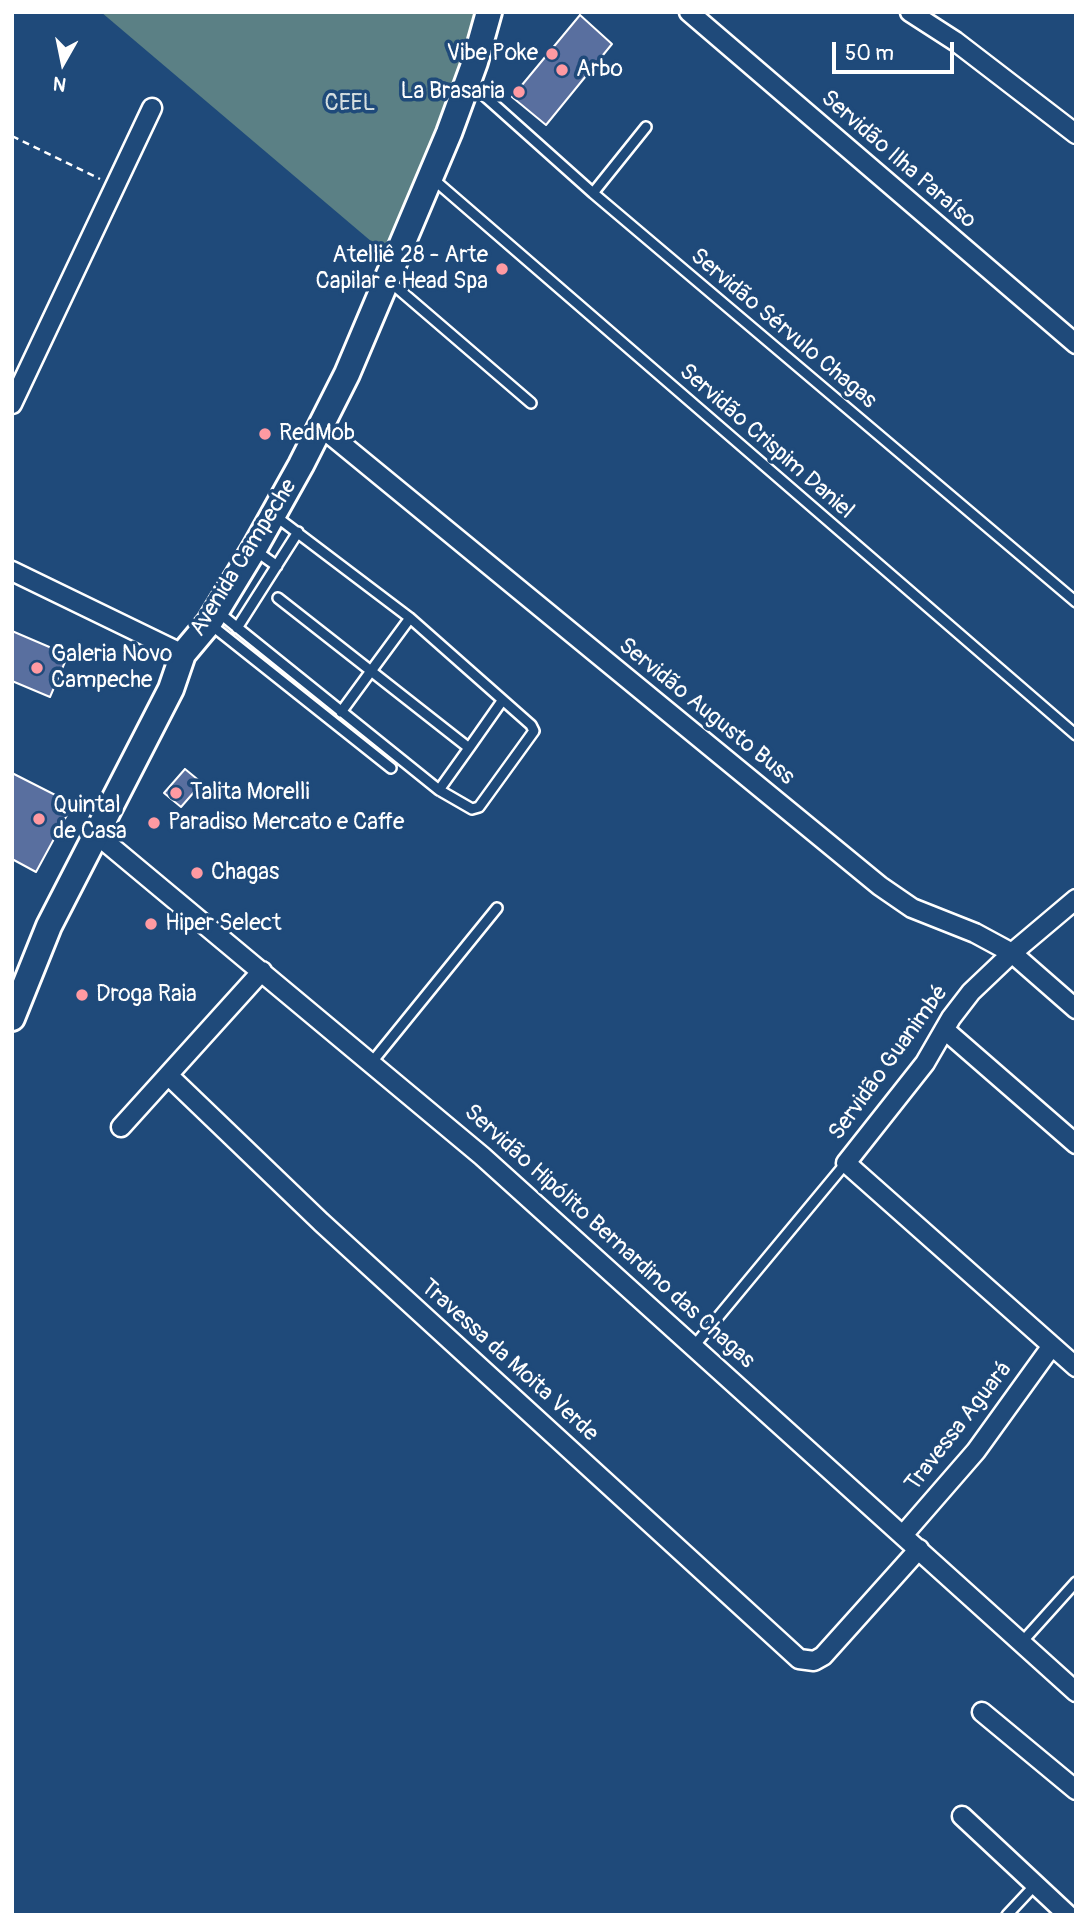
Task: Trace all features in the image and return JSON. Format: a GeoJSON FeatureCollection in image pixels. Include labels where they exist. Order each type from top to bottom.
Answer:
{"type":"FeatureCollection","features":[{"type":"Feature","properties":{"kind":"main road","name":"Avenida Campeche"},"geometry":{"type":"LineString","coordinates":[[12,1018],[48,926],[171,689],[183,654],[213,617],[274,514],[321,427],[388,280],[430,177],[468,81],[489,12]]}},
{"type":"Feature","properties":{"kind":"street","name":"Servidão Ilha Paraíso"},"geometry":{"type":"LineString","coordinates":[[690,12],[1076,344]]}},
{"type":"Feature","properties":{"kind":"street"},"geometry":{"type":"LineString","coordinates":[[911,12],[956,41],[1076,134]]}},
{"type":"Feature","properties":{"kind":"street"},"geometry":{"type":"LineString","coordinates":[[12,404],[152,108]]}},
{"type":"Feature","properties":{"kind":"street","name":"Servidão Augusto Buss"},"geometry":{"type":"LineString","coordinates":[[321,427],[880,886],[912,908],[975,933],[1012,953],[1076,1009]]}},
{"type":"Feature","properties":{"kind":"street"},"geometry":{"type":"LineString","coordinates":[[12,571],[183,654]]}},
{"type":"Feature","properties":{"kind":"street","name":"Servidão Hipólito Bernardino das Chagas"},"geometry":{"type":"LineString","coordinates":[[96,834],[482,1156],[1076,1692]]}},
{"type":"Feature","properties":{"kind":"street","name":"Servidão Guanimbé"},"geometry":{"type":"LineString","coordinates":[[1076,899],[971,992],[951,1018],[925,1063],[846,1163],[1076,1367]]}},
{"type":"Feature","properties":{"kind":"street"},"geometry":{"type":"LineString","coordinates":[[121,1128],[262,971]]}},
{"type":"Feature","properties":{"kind":"street"},"geometry":{"type":"LineString","coordinates":[[945,1030],[1076,1144]]}},
{"type":"Feature","properties":{"kind":"street","name":"Travessa da Moita Verde"},"geometry":{"type":"LineString","coordinates":[[169,1075],[321,1222],[799,1659],[814,1661],[824,1656],[919,1549]]}},
{"type":"Feature","properties":{"kind":"street","name":"Travessa Aguará"},"geometry":{"type":"LineString","coordinates":[[903,1535],[976,1451],[1051,1347]]}},
{"type":"Feature","properties":{"kind":"street"},"geometry":{"type":"LineString","coordinates":[[982,1712],[1076,1790]]}},
{"type":"Feature","properties":{"kind":"street"},"geometry":{"type":"LineString","coordinates":[[962,1816],[1069,1915]]}},
{"type":"Feature","properties":{"kind":"lane","name":"Servidão Sérvulo Chagas"},"geometry":{"type":"LineString","coordinates":[[468,81],[593,193],[1076,602]]}},
{"type":"Feature","properties":{"kind":"lane"},"geometry":{"type":"LineString","coordinates":[[593,193],[646,127]]}},
{"type":"Feature","properties":{"kind":"lane","name":"Servidão Crispim Daniel"},"geometry":{"type":"LineString","coordinates":[[430,177],[1076,736]]}},
{"type":"Feature","properties":{"kind":"lane"},"geometry":{"type":"LineString","coordinates":[[388,280],[531,403]]}},
{"type":"Feature","properties":{"kind":"lane"},"geometry":{"type":"LineString","coordinates":[[213,617],[237,628],[439,790],[472,809],[479,807],[534,731],[531,725],[410,618],[274,514]]}},
{"type":"Feature","properties":{"kind":"lane"},"geometry":{"type":"LineString","coordinates":[[237,628],[298,531]]}},
{"type":"Feature","properties":{"kind":"lane"},"geometry":{"type":"LineString","coordinates":[[254,549],[277,566]]}},
{"type":"Feature","properties":{"kind":"lane"},"geometry":{"type":"LineString","coordinates":[[278,598],[469,748]]}},
{"type":"Feature","properties":{"kind":"lane"},"geometry":{"type":"LineString","coordinates":[[213,617],[391,768]]}},
{"type":"Feature","properties":{"kind":"lane"},"geometry":{"type":"LineString","coordinates":[[341,712],[410,618]]}},
{"type":"Feature","properties":{"kind":"lane"},"geometry":{"type":"LineString","coordinates":[[439,790],[502,701]]}},
{"type":"Feature","properties":{"kind":"lane"},"geometry":{"type":"LineString","coordinates":[[372,1062],[497,908]]}},
{"type":"Feature","properties":{"kind":"lane"},"geometry":{"type":"LineString","coordinates":[[694,1346],[846,1163]]}},
{"type":"Feature","properties":{"kind":"lane"},"geometry":{"type":"LineString","coordinates":[[1022,1642],[1076,1582]]}},
{"type":"Feature","properties":{"kind":"lane"},"geometry":{"type":"LineString","coordinates":[[1007,1915],[1036,1884]]}},
{"type":"Feature","properties":{"kind":"path"},"geometry":{"type":"LineString","coordinates":[[12,136],[115,186]]}},
{"type":"Feature","properties":{"kind":"green space","name":"CEEL"},"geometry":{"type":"Polygon","coordinates":[[[101,12],[479,12],[445,112],[385,253],[101,12]]]}},
{"type":"Feature","properties":{"kind":"building","name":"Arbo"},"geometry":{"type":"Polygon","coordinates":[[[580,15],[612,44],[546,125],[512,97],[580,15]]]}},
{"type":"Feature","properties":{"kind":"building","name":"Galeria Novo Campeche"},"geometry":{"type":"Polygon","coordinates":[[[12,631],[68,655],[50,697],[12,681],[12,631]]]}},
{"type":"Feature","properties":{"kind":"building"},"geometry":{"type":"Polygon","coordinates":[[[185,769],[202,783],[181,807],[164,793],[185,769]]]}},
{"type":"Feature","properties":{"kind":"building","name":"Quintal de Casa"},"geometry":{"type":"Polygon","coordinates":[[[12,773],[73,804],[36,872],[12,859],[12,773]]]}},
{"type":"Feature","properties":{"kind":"place","name":"Vibe Poke"},"geometry":{"type":"Point","coordinates":[552,54]}},
{"type":"Feature","properties":{"kind":"place","name":"Arbo"},"geometry":{"type":"Point","coordinates":[562,70]}},
{"type":"Feature","properties":{"kind":"place","name":"La Brasaria"},"geometry":{"type":"Point","coordinates":[519,92]}},
{"type":"Feature","properties":{"kind":"place","name":"Atelliê 28 - Arte Capilar e Head Spa"},"geometry":{"type":"Point","coordinates":[502,269]}},
{"type":"Feature","properties":{"kind":"place","name":"RedMob"},"geometry":{"type":"Point","coordinates":[265,434]}},
{"type":"Feature","properties":{"kind":"place","name":"Galeria Novo Campeche"},"geometry":{"type":"Point","coordinates":[37,668]}},
{"type":"Feature","properties":{"kind":"place","name":"Talita Morelli"},"geometry":{"type":"Point","coordinates":[176,793]}},
{"type":"Feature","properties":{"kind":"place","name":"Quintal de Casa"},"geometry":{"type":"Point","coordinates":[39,819]}},
{"type":"Feature","properties":{"kind":"place","name":"Paradiso Mercato e Caffe"},"geometry":{"type":"Point","coordinates":[154,823]}},
{"type":"Feature","properties":{"kind":"place","name":"Chagas"},"geometry":{"type":"Point","coordinates":[197,873]}},
{"type":"Feature","properties":{"kind":"place","name":"Hiper Select"},"geometry":{"type":"Point","coordinates":[151,924]}},
{"type":"Feature","properties":{"kind":"place","name":"Droga Raia"},"geometry":{"type":"Point","coordinates":[82,995]}}]}
